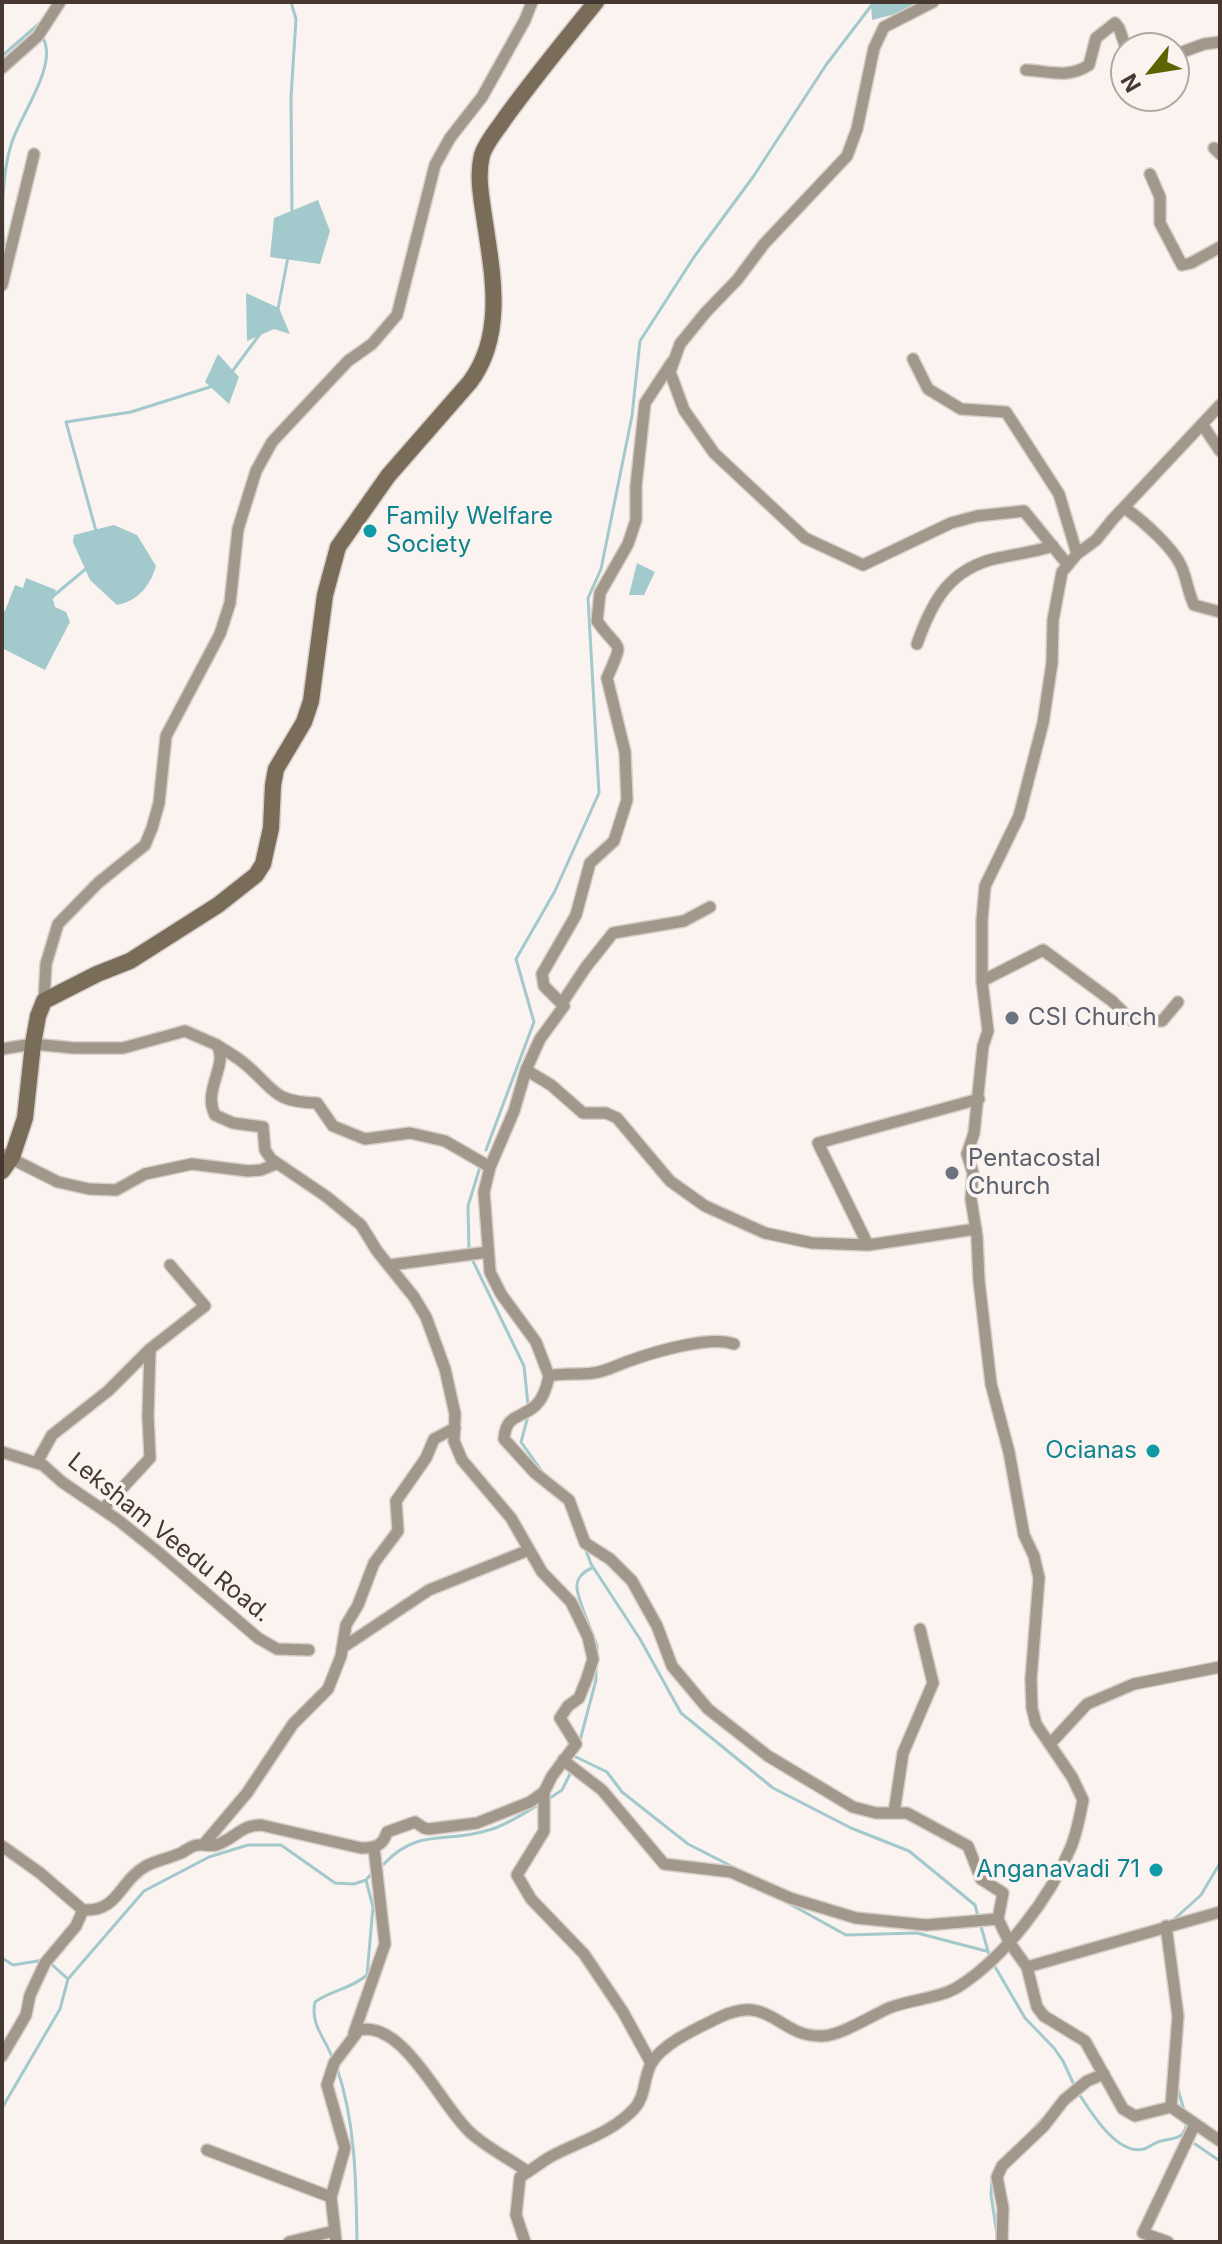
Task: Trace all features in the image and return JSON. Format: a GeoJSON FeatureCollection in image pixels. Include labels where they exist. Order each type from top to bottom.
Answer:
{"type":"FeatureCollection","features":[{"type":"Feature","properties":{"kind":"street"},"geometry":{"type":"LineString","coordinates":[[2,68],[42,32],[60,2]]}},
{"type":"Feature","properties":{"kind":"street"},"geometry":{"type":"LineString","coordinates":[[276,1164],[248,1171],[192,1164],[145,1174],[116,1190],[89,1189],[58,1182],[5,1161],[25,1118],[33,1044],[44,1001],[46,964],[58,924],[98,883],[145,845],[159,803],[166,736],[189,688],[211,655],[230,603],[238,529],[256,471],[272,442],[348,361],[372,344],[397,315],[435,165],[450,138],[482,97],[532,2]]}},
{"type":"Feature","properties":{"kind":"street"},"geometry":{"type":"LineString","coordinates":[[44,1001],[130,961],[218,905],[256,875],[263,864],[271,828],[276,769],[304,722],[311,701],[325,595],[338,547],[388,476],[482,367],[494,326],[495,303],[479,187],[482,156],[523,94],[596,2]]}},
{"type":"Feature","properties":{"kind":"street"},"geometry":{"type":"LineString","coordinates":[[931,3],[884,27],[874,48],[857,129],[847,156],[764,244],[737,280],[706,312],[680,344],[645,403],[636,486],[636,520],[628,544],[609,574],[598,600],[597,621],[617,643],[619,650],[617,661],[607,678],[625,752],[627,800],[614,841],[590,863],[576,915],[542,974],[544,986],[564,1006],[540,1039],[526,1070],[514,1111],[490,1167],[484,1192],[490,1272],[501,1294],[536,1342],[548,1377],[537,1404],[512,1419],[506,1427],[504,1439],[535,1473],[569,1500],[585,1543],[610,1559],[632,1581],[657,1626],[672,1666],[708,1709],[768,1756],[853,1807],[876,1813],[907,1813],[968,1846],[981,1879],[1003,1893],[998,1919],[1009,1942],[1027,1967],[1037,2007],[1044,2016],[1085,2041],[1125,2112],[1135,2116],[1171,2107],[1220,2141]]}},
{"type":"Feature","properties":{"kind":"street"},"geometry":{"type":"LineString","coordinates":[[1026,70],[1058,75],[1081,71],[1089,65],[1096,38],[1115,23],[1120,32]]}},
{"type":"Feature","properties":{"kind":"street"},"geometry":{"type":"LineString","coordinates":[[1190,49],[1220,42]]}},
{"type":"Feature","properties":{"kind":"street"},"geometry":{"type":"LineString","coordinates":[[2,285],[34,154]]}},
{"type":"Feature","properties":{"kind":"street"},"geometry":{"type":"LineString","coordinates":[[1150,174],[1160,197],[1160,223],[1182,265],[1220,247]]}},
{"type":"Feature","properties":{"kind":"street"},"geometry":{"type":"LineString","coordinates":[[913,359],[928,389],[961,409],[1006,412],[1059,494],[1077,554]]}},
{"type":"Feature","properties":{"kind":"street"},"geometry":{"type":"LineString","coordinates":[[672,362],[670,372],[684,410],[718,456],[805,538],[863,565],[951,523],[977,516],[1024,511],[1068,565]]}},
{"type":"Feature","properties":{"kind":"street"},"geometry":{"type":"LineString","coordinates":[[525,2242],[516,2215],[520,2177],[553,2156],[600,2135],[636,2107],[645,2090],[651,2063],[674,2041],[723,2016],[748,2008],[767,2013],[801,2033],[822,2036],[893,2006],[956,1988],[991,1961],[1037,1908],[1057,1877],[1072,1845],[1083,1800],[1036,1724],[1032,1708],[1031,1679],[1039,1578],[1034,1556],[1024,1535],[1009,1452],[991,1384],[971,1199],[973,1173],[967,1154],[979,1099],[983,1046],[988,1031],[982,981],[985,886],[1019,816],[1028,789],[1046,702],[1052,663],[1053,620],[1062,572],[1077,554],[1096,540],[1220,405]]}},
{"type":"Feature","properties":{"kind":"street"},"geometry":{"type":"LineString","coordinates":[[1202,424],[1220,451]]}},
{"type":"Feature","properties":{"kind":"street"},"geometry":{"type":"LineString","coordinates":[[1125,508],[1144,522],[1173,554],[1182,569],[1194,605],[1220,612]]}},
{"type":"Feature","properties":{"kind":"street"},"geometry":{"type":"LineString","coordinates":[[917,644],[938,596],[970,565],[1030,554],[1053,546]]}},
{"type":"Feature","properties":{"kind":"street"},"geometry":{"type":"LineString","coordinates":[[562,1003],[613,933],[684,921],[710,907]]}},
{"type":"Feature","properties":{"kind":"street"},"geometry":{"type":"LineString","coordinates":[[982,981],[1043,950],[1112,1001],[1131,1020],[1162,1021],[1178,1002]]}},
{"type":"Feature","properties":{"kind":"street"},"geometry":{"type":"LineString","coordinates":[[2,1049],[33,1044],[123,1048],[185,1031],[217,1045],[245,1064],[268,1089],[293,1103],[317,1103],[333,1126],[365,1139],[410,1133],[445,1141],[490,1167]]}},
{"type":"Feature","properties":{"kind":"street"},"geometry":{"type":"LineString","coordinates":[[2,1846],[83,1910],[96,1910],[118,1897],[130,1877],[146,1866],[195,1845],[213,1847],[248,1825],[374,1848],[382,1844],[387,1832],[415,1822],[429,1829],[477,1823],[530,1802],[544,1792],[576,1741],[560,1718],[583,1688],[592,1655],[588,1637],[571,1602],[542,1572],[511,1518],[462,1460],[454,1441],[452,1397],[435,1337],[414,1297],[377,1251],[361,1225],[327,1197],[276,1164],[265,1150],[263,1127],[233,1123],[215,1115],[210,1099],[221,1054],[217,1045]]}},
{"type":"Feature","properties":{"kind":"street"},"geometry":{"type":"LineString","coordinates":[[526,1070],[551,1085],[583,1113],[606,1113],[617,1118],[670,1181],[705,1206],[765,1233],[812,1243],[868,1245],[976,1229]]}},
{"type":"Feature","properties":{"kind":"street"},"geometry":{"type":"LineString","coordinates":[[868,1245],[818,1143],[979,1099]]}},
{"type":"Feature","properties":{"kind":"street"},"geometry":{"type":"LineString","coordinates":[[390,1265],[488,1252]]}},
{"type":"Feature","properties":{"kind":"street"},"geometry":{"type":"LineString","coordinates":[[37,1462],[52,1435],[127,1374],[150,1349],[205,1306],[170,1265]]}},
{"type":"Feature","properties":{"kind":"street"},"geometry":{"type":"LineString","coordinates":[[548,1377],[578,1372],[592,1374],[638,1358],[710,1342],[734,1344]]}},
{"type":"Feature","properties":{"kind":"street"},"geometry":{"type":"LineString","coordinates":[[103,1509],[150,1458],[150,1349]]}},
{"type":"Feature","properties":{"kind":"street"},"geometry":{"type":"LineString","coordinates":[[203,1845],[247,1793],[293,1724],[328,1689],[346,1625],[358,1605],[374,1563],[398,1531],[396,1501],[426,1458],[434,1439],[455,1428]]}},
{"type":"Feature","properties":{"kind":"street","name":"Leksham Veedu Road."},"geometry":{"type":"LineString","coordinates":[[2,1452],[37,1462],[103,1509],[258,1638],[277,1649],[309,1650]]}},
{"type":"Feature","properties":{"kind":"street"},"geometry":{"type":"LineString","coordinates":[[342,1648],[429,1590],[529,1550]]}},
{"type":"Feature","properties":{"kind":"street"},"geometry":{"type":"LineString","coordinates":[[894,1813],[903,1753],[933,1683],[920,1629]]}},
{"type":"Feature","properties":{"kind":"street"},"geometry":{"type":"LineString","coordinates":[[1050,1744],[1087,1704],[1134,1684],[1220,1667]]}},
{"type":"Feature","properties":{"kind":"street"},"geometry":{"type":"LineString","coordinates":[[563,1760],[602,1790],[664,1864],[731,1872],[790,1898],[856,1918],[926,1925],[998,1919]]}},
{"type":"Feature","properties":{"kind":"street"},"geometry":{"type":"LineString","coordinates":[[544,1792],[544,1831],[517,1875],[531,1899],[584,1954],[623,2012],[651,2063]]}},
{"type":"Feature","properties":{"kind":"street"},"geometry":{"type":"LineString","coordinates":[[289,2242],[308,2235],[335,2236],[331,2197],[345,2148],[327,2085],[332,2067],[354,2033],[385,1944],[374,1848]]}},
{"type":"Feature","properties":{"kind":"street"},"geometry":{"type":"LineString","coordinates":[[2,2056],[26,2015],[30,1995],[46,1960],[76,1926],[83,1910]]}},
{"type":"Feature","properties":{"kind":"street"},"geometry":{"type":"LineString","coordinates":[[1027,1967],[1220,1912]]}},
{"type":"Feature","properties":{"kind":"street"},"geometry":{"type":"LineString","coordinates":[[1166,1926],[1178,2016],[1171,2107]]}},
{"type":"Feature","properties":{"kind":"street"},"geometry":{"type":"LineString","coordinates":[[354,2033],[373,2029],[397,2043],[420,2066],[469,2133],[528,2172]]}},
{"type":"Feature","properties":{"kind":"street"},"geometry":{"type":"LineString","coordinates":[[1002,2242],[1003,2208],[998,2174],[1002,2166],[1080,2086],[1104,2074]]}},
{"type":"Feature","properties":{"kind":"street"},"geometry":{"type":"LineString","coordinates":[[1168,2242],[1142,2238],[1195,2124]]}},
{"type":"Feature","properties":{"kind":"street"},"geometry":{"type":"LineString","coordinates":[[207,2150],[331,2197]]}},
{"type":"Feature","properties":{"kind":"water"},"geometry":{"type":"Polygon","coordinates":[[[871,2],[918,2],[915,9],[872,20],[871,2]]]}},
{"type":"Feature","properties":{"kind":"water"},"geometry":{"type":"Polygon","coordinates":[[[318,200],[330,231],[320,264],[270,257],[274,218],[318,200]]]}},
{"type":"Feature","properties":{"kind":"water"},"geometry":{"type":"Polygon","coordinates":[[[246,293],[279,308],[290,334],[274,329],[247,341],[246,293]]]}},
{"type":"Feature","properties":{"kind":"water"},"geometry":{"type":"Polygon","coordinates":[[[218,354],[239,377],[229,404],[205,382],[218,354]]]}},
{"type":"Feature","properties":{"kind":"water"},"geometry":{"type":"Polygon","coordinates":[[[114,525],[137,535],[156,566],[142,592],[117,605],[90,580],[73,542],[74,535],[114,525]]]}},
{"type":"Feature","properties":{"kind":"water"},"geometry":{"type":"Polygon","coordinates":[[[637,563],[655,572],[644,595],[629,595],[637,563]]]}},
{"type":"Feature","properties":{"kind":"water"},"geometry":{"type":"Polygon","coordinates":[[[26,578],[56,590],[53,599],[55,607],[66,612],[70,622],[45,670],[2,648],[2,612],[15,585],[23,588],[26,578]]]}},
{"type":"Feature","properties":{"kind":"waterway"},"geometry":{"type":"LineString","coordinates":[[291,2],[296,19],[291,97],[292,214]]}},
{"type":"Feature","properties":{"kind":"waterway"},"geometry":{"type":"LineString","coordinates":[[486,1150],[534,1022],[516,959],[555,891],[599,793],[588,598],[601,569],[632,416],[640,341],[826,65],[874,2]]}},
{"type":"Feature","properties":{"kind":"waterway"},"geometry":{"type":"LineString","coordinates":[[2,56],[41,22]]}},
{"type":"Feature","properties":{"kind":"waterway"},"geometry":{"type":"LineString","coordinates":[[2,260],[7,163],[12,142],[46,62],[43,38]]}},
{"type":"Feature","properties":{"kind":"waterway"},"geometry":{"type":"LineString","coordinates":[[278,309],[288,257]]}},
{"type":"Feature","properties":{"kind":"waterway"},"geometry":{"type":"LineString","coordinates":[[231,373],[260,334]]}},
{"type":"Feature","properties":{"kind":"waterway"},"geometry":{"type":"LineString","coordinates":[[96,531],[66,422],[131,412],[213,386]]}},
{"type":"Feature","properties":{"kind":"waterway"},"geometry":{"type":"LineString","coordinates":[[51,598],[88,567]]}},
{"type":"Feature","properties":{"kind":"waterway"},"geometry":{"type":"LineString","coordinates":[[469,1250],[468,1206],[480,1167]]}},
{"type":"Feature","properties":{"kind":"waterway"},"geometry":{"type":"LineString","coordinates":[[471,1257],[524,1366],[528,1405]]}},
{"type":"Feature","properties":{"kind":"waterway"},"geometry":{"type":"LineString","coordinates":[[528,1416],[521,1442],[543,1473]]}},
{"type":"Feature","properties":{"kind":"waterway"},"geometry":{"type":"LineString","coordinates":[[585,1548],[591,1564],[640,1639],[681,1713],[773,1788],[851,1828],[909,1851],[975,1905],[978,1916]]}},
{"type":"Feature","properties":{"kind":"waterway"},"geometry":{"type":"LineString","coordinates":[[592,1568],[581,1575],[577,1588],[597,1654]]}},
{"type":"Feature","properties":{"kind":"waterway"},"geometry":{"type":"LineString","coordinates":[[579,1744],[596,1680],[596,1666]]}},
{"type":"Feature","properties":{"kind":"waterway"},"geometry":{"type":"LineString","coordinates":[[576,1757],[607,1772],[622,1792],[688,1844],[735,1868]]}},
{"type":"Feature","properties":{"kind":"waterway"},"geometry":{"type":"LineString","coordinates":[[547,1800],[562,1790],[572,1770]]}},
{"type":"Feature","properties":{"kind":"waterway"},"geometry":{"type":"LineString","coordinates":[[384,1864],[409,1845],[489,1830],[540,1804]]}},
{"type":"Feature","properties":{"kind":"waterway"},"geometry":{"type":"LineString","coordinates":[[2,2108],[60,2009],[68,1979],[144,1891],[209,1857],[248,1845],[281,1845],[335,1883],[354,1884],[366,1880],[372,1873]]}},
{"type":"Feature","properties":{"kind":"waterway"},"geometry":{"type":"LineString","coordinates":[[1171,1922],[1201,1895],[1220,1863]]}},
{"type":"Feature","properties":{"kind":"waterway"},"geometry":{"type":"LineString","coordinates":[[332,2057],[316,2024],[315,2002],[367,1975],[373,1907],[366,1880]]}},
{"type":"Feature","properties":{"kind":"waterway"},"geometry":{"type":"LineString","coordinates":[[788,1903],[846,1935],[917,1933],[986,1951]]}},
{"type":"Feature","properties":{"kind":"waterway"},"geometry":{"type":"LineString","coordinates":[[980,1923],[990,1958]]}},
{"type":"Feature","properties":{"kind":"waterway"},"geometry":{"type":"LineString","coordinates":[[2,1958],[13,1965],[44,1960]]}},
{"type":"Feature","properties":{"kind":"waterway"},"geometry":{"type":"LineString","coordinates":[[50,1963],[68,1979]]}},
{"type":"Feature","properties":{"kind":"waterway"},"geometry":{"type":"LineString","coordinates":[[994,1965],[1025,2018],[1063,2061],[1075,2087]]}},
{"type":"Feature","properties":{"kind":"waterway"},"geometry":{"type":"LineString","coordinates":[[337,2068],[351,2132],[357,2242]]}},
{"type":"Feature","properties":{"kind":"waterway"},"geometry":{"type":"LineString","coordinates":[[1177,2086],[1185,2114]]}},
{"type":"Feature","properties":{"kind":"waterway"},"geometry":{"type":"LineString","coordinates":[[1079,2094],[1106,2131],[1124,2146],[1134,2149],[1144,2149],[1179,2137],[1187,2121]]}},
{"type":"Feature","properties":{"kind":"waterway"},"geometry":{"type":"LineString","coordinates":[[1032,2130],[1043,2118]]}},
{"type":"Feature","properties":{"kind":"waterway"},"geometry":{"type":"LineString","coordinates":[[1195,2144],[1220,2161]]}},
{"type":"Feature","properties":{"kind":"waterway"},"geometry":{"type":"LineString","coordinates":[[992,2179],[991,2195],[997,2234]]}},
{"type":"Feature","properties":{"kind":"place","name":"Family Welfare Society"},"geometry":{"type":"Point","coordinates":[370,531]}},
{"type":"Feature","properties":{"kind":"place","name":"CSI Church"},"geometry":{"type":"Point","coordinates":[1012,1018]}},
{"type":"Feature","properties":{"kind":"place","name":"Pentacostal Church"},"geometry":{"type":"Point","coordinates":[952,1173]}},
{"type":"Feature","properties":{"kind":"place","name":"Ocianas"},"geometry":{"type":"Point","coordinates":[1153,1451]}},
{"type":"Feature","properties":{"kind":"place","name":"Anganavadi 71"},"geometry":{"type":"Point","coordinates":[1156,1870]}}]}
